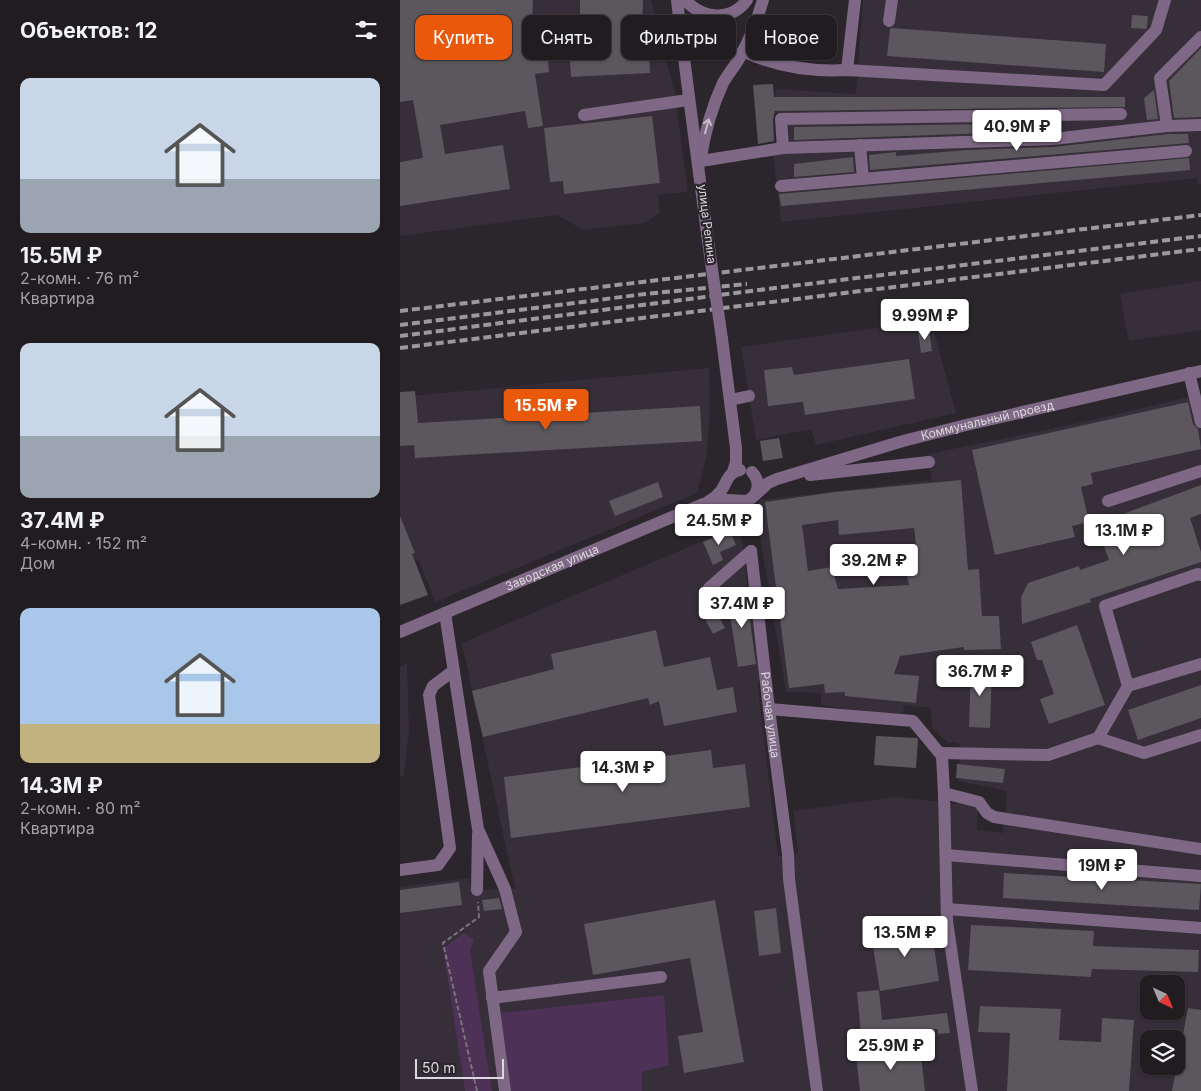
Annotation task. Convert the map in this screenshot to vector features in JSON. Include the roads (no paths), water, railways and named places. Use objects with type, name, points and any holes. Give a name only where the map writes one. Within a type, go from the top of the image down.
[{"type":"street","name":"улица Репина","points":[[677,0],[688,100],[700,174],[736,448],[739,460],[750,471]]},
{"type":"street","points":[[686,0],[691,6],[713,16],[733,12],[742,7],[747,0]]},
{"type":"street","points":[[700,174],[705,131],[710,115],[724,82],[752,34],[763,0]]},
{"type":"street","points":[[847,70],[854,0]]},
{"type":"street","points":[[889,21],[892,0]]},
{"type":"street","points":[[743,51],[772,63],[794,68],[1104,85],[1156,30],[1165,0]]},
{"type":"street","points":[[1167,126],[1160,78],[1201,37]]},
{"type":"street","points":[[584,115],[688,100]]},
{"type":"street","points":[[783,148],[781,119],[1121,114]]},
{"type":"street","points":[[701,160],[783,148],[1053,138],[1167,126],[1201,125]]},
{"type":"street","points":[[860,145],[863,179]]},
{"type":"street","points":[[781,186],[1186,151]]},
{"type":"street","points":[[1195,372],[1201,422]]},
{"type":"street","name":"Коммунальный проезд","points":[[755,495],[768,483],[783,477],[903,441],[1195,372]]},
{"type":"street","points":[[730,400],[749,396]]},
{"type":"street","name":"улица Репина","points":[[729,476],[736,462],[736,448]]},
{"type":"street","points":[[750,471],[758,481],[755,495],[747,501],[737,501],[728,495],[726,485],[729,476],[737,470],[750,471],[767,479],[929,462]]},
{"type":"street","points":[[1108,501],[1201,471]]},
{"type":"street","name":"Заводская улица","points":[[704,504],[719,494],[729,476]]},
{"type":"street","name":"Заводская улица","points":[[400,632],[704,504],[715,501],[737,501]]},
{"type":"street","name":"Рабочая улица","points":[[710,588],[751,552],[788,854],[789,879],[817,1091]]},
{"type":"street","points":[[1128,686],[1105,606],[1198,574],[1201,575]]},
{"type":"street","points":[[445,613],[478,829],[477,890]]},
{"type":"street","points":[[1098,738],[1128,686],[1201,664]]},
{"type":"street","points":[[400,870],[438,865],[450,848],[429,695],[433,686],[453,671]]},
{"type":"street","points":[[769,709],[913,722],[942,756],[947,921],[972,1091]]},
{"type":"street","points":[[940,753],[1048,756],[1098,738],[1144,753],[1201,735]]},
{"type":"street","points":[[944,793],[978,802],[987,813],[994,817],[1201,848]]},
{"type":"street","points":[[478,829],[505,889],[516,932],[489,971],[505,1091]]},
{"type":"street","points":[[946,855],[1201,876]]},
{"type":"street","points":[[947,909],[1201,928]]},
{"type":"street","points":[[492,998],[661,977]]},
{"type":"railway","points":[[400,311],[1201,215]]},
{"type":"railway","points":[[400,336],[1201,236]]},
{"type":"railway","points":[[400,348],[1201,249]]},
{"type":"railway","points":[[400,325],[645,294],[747,284]]}]
